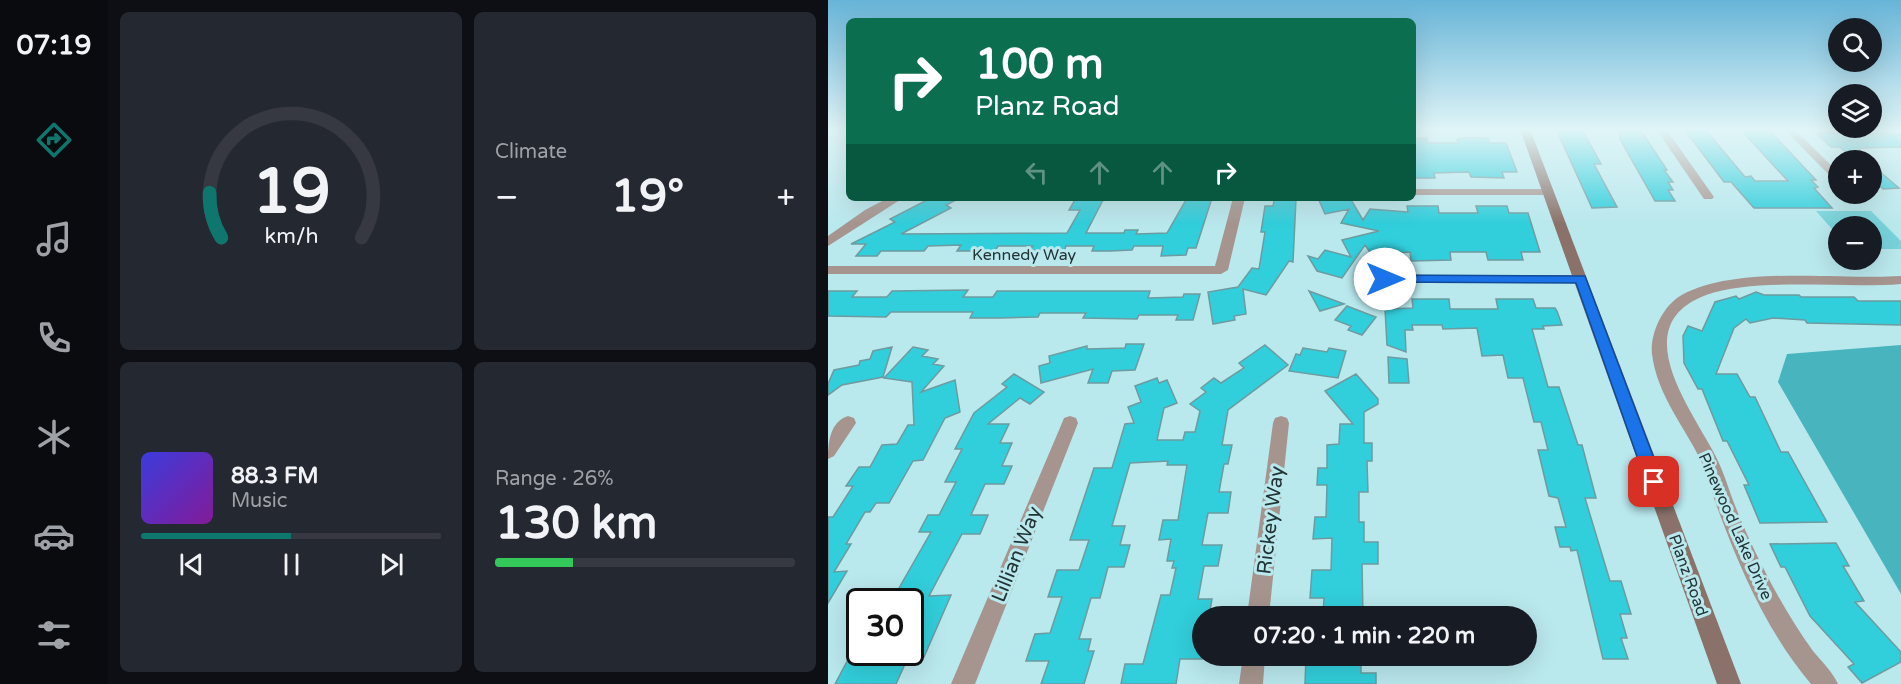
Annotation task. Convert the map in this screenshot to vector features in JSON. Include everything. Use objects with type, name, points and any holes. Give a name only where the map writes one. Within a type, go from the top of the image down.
[{"type":"street","name":"Planz Road","points":[[1537,161],[1729,684]]},
{"type":"street","points":[[1683,161],[1708,197]]},
{"type":"street","points":[[1416,192],[1548,192]]},
{"type":"street","points":[[828,243],[868,213],[891,201]]},
{"type":"street","name":"Kennedy Way","points":[[828,270],[1221,270],[1238,201]]},
{"type":"street","points":[[1385,279],[1580,279]]},
{"type":"street","name":"Pinewood Lake Drive","points":[[1826,684],[1794,644],[1773,609],[1727,509],[1707,456],[1687,424],[1664,372],[1660,338],[1671,314],[1682,303],[1709,289],[1748,284],[1901,280]]},
{"type":"street","points":[[828,451],[848,423]]},
{"type":"street","name":"Lillian Way","points":[[963,684],[1070,423]]},
{"type":"street","name":"Rickey Way","points":[[1259,606],[1281,423]]},
{"type":"street","points":[[1251,684],[1253,666]]},
{"type":"shaded area","points":[[1816,211],[1871,211],[1876,216],[1828,216],[1828,225]]},
{"type":"shaded area","points":[[1882,222],[1901,241],[1901,249],[1882,249]]},
{"type":"shaded area","points":[[1901,345],[1901,594],[1778,382],[1787,354]]},
{"type":"building","points":[[1416,161],[1513,161],[1517,172],[1502,172],[1504,178],[1471,177],[1469,172],[1434,173],[1435,178],[1416,178]]},
{"type":"building","points":[[1571,161],[1599,161],[1601,164],[1594,164],[1617,207],[1592,208]]},
{"type":"building","points":[[1632,161],[1661,161],[1667,170],[1664,170],[1673,182],[1668,182],[1673,190],[1668,190],[1675,201],[1655,201]]},
{"type":"building","points":[[1708,161],[1732,161],[1745,177],[1751,176],[1755,181],[1788,181],[1769,161],[1798,161],[1816,180],[1811,180],[1818,187],[1814,188],[1832,208],[1754,208],[1731,182],[1724,182]]},
{"type":"building","points":[[1882,174],[1899,188],[1883,189]]},
{"type":"building","points":[[925,201],[954,201],[946,205],[951,208],[901,234],[1067,233],[1080,210],[1069,210],[1074,201],[1102,201],[1086,233],[1124,233],[1125,230],[1138,230],[1136,234],[1167,233],[1185,201],[1211,201],[1196,248],[1188,248],[1186,255],[1161,256],[1163,246],[1134,246],[1132,250],[1092,251],[1094,246],[1066,246],[1064,251],[1030,250],[1033,246],[998,246],[995,251],[957,251],[961,245],[928,246],[924,251],[881,251],[877,256],[856,256],[866,244],[851,244],[895,222],[890,219]]},
{"type":"building","points":[[1274,201],[1296,201],[1293,262],[1289,261],[1266,295],[1243,289],[1246,314],[1234,316],[1235,320],[1213,324],[1208,292],[1238,287],[1252,268],[1259,269],[1265,232],[1261,232],[1265,206],[1273,206]]},
{"type":"building","points":[[1319,201],[1352,201],[1363,220],[1370,209],[1408,212],[1407,206],[1438,206],[1439,213],[1478,213],[1476,206],[1507,206],[1509,213],[1528,213],[1540,252],[1521,252],[1523,260],[1488,260],[1486,252],[1450,252],[1451,260],[1411,261],[1410,252],[1372,255],[1365,245],[1342,278],[1317,271],[1308,256],[1318,259],[1325,250],[1351,257],[1342,240],[1379,231],[1341,223],[1349,209],[1325,214]]},
{"type":"building","points":[[968,290],[963,297],[993,297],[997,291],[1150,291],[1148,298],[1200,294],[1193,320],[1176,320],[1178,315],[1139,315],[1137,319],[1083,318],[1086,313],[1040,313],[1038,317],[1001,318],[970,318],[973,312],[891,312],[886,317],[828,316],[828,291],[857,291],[852,297],[887,297],[892,291]]},
{"type":"building","points":[[1309,291],[1344,304],[1320,311]]},
{"type":"building","points":[[1756,292],[1764,295],[1799,295],[1801,297],[1854,297],[1858,301],[1901,301],[1901,325],[1807,323],[1805,320],[1773,318],[1750,323],[1746,319],[1734,328],[1716,374],[1737,374],[1750,397],[1755,397],[1781,452],[1788,452],[1827,522],[1760,523],[1744,485],[1749,485],[1727,441],[1723,441],[1702,389],[1698,389],[1684,363],[1683,336],[1688,326],[1702,331],[1715,302],[1736,296],[1739,299]]},
{"type":"building","points":[[1412,299],[1449,299],[1450,309],[1498,309],[1496,299],[1533,299],[1536,308],[1555,308],[1557,311],[1562,325],[1532,329],[1548,387],[1559,387],[1578,445],[1582,445],[1596,498],[1585,498],[1610,581],[1621,581],[1631,614],[1620,614],[1627,638],[1621,638],[1628,659],[1603,659],[1577,550],[1571,551],[1570,547],[1560,547],[1555,527],[1566,527],[1558,498],[1549,496],[1538,450],[1548,450],[1541,422],[1534,422],[1523,378],[1508,378],[1503,355],[1482,356],[1477,328],[1443,329],[1442,325],[1412,325],[1413,330],[1405,330],[1406,352],[1387,345],[1385,309],[1413,308]]},
{"type":"building","points":[[1347,306],[1376,317],[1362,335],[1348,330],[1351,326],[1335,320]]},
{"type":"building","points":[[1126,344],[1144,344],[1135,370],[1112,371],[1108,383],[1088,383],[1093,369],[1041,383],[1039,366],[1050,363],[1049,356],[1087,346],[1087,349],[1125,348]]},
{"type":"building","points":[[1265,345],[1288,365],[1228,410],[1222,445],[1232,445],[1228,464],[1224,464],[1219,492],[1231,492],[1228,513],[1208,513],[1202,545],[1222,545],[1218,566],[1204,566],[1198,599],[1212,599],[1211,606],[1192,606],[1192,659],[1180,659],[1176,684],[1121,684],[1125,664],[1143,664],[1161,595],[1170,595],[1176,568],[1172,568],[1174,561],[1167,561],[1171,539],[1159,540],[1163,520],[1178,520],[1187,465],[1167,465],[1168,461],[1130,463],[1112,526],[1125,526],[1120,545],[1130,545],[1124,567],[1108,567],[1100,598],[1091,598],[1079,639],[1091,639],[1088,651],[1094,651],[1084,684],[1041,684],[1049,661],[1026,661],[1035,634],[1050,633],[1062,597],[1048,597],[1057,570],[1079,570],[1089,540],[1070,540],[1094,468],[1112,468],[1125,424],[1134,423],[1128,407],[1141,402],[1135,386],[1157,378],[1159,383],[1167,380],[1177,403],[1164,408],[1157,440],[1183,440],[1185,432],[1195,432],[1200,411],[1190,404],[1206,392],[1201,388],[1214,378],[1221,383],[1244,368],[1239,363]]},
{"type":"building","points":[[892,347],[883,377],[842,385],[828,395],[828,384],[834,370],[859,365],[860,361],[870,359],[873,351]]},
{"type":"building","points":[[913,347],[928,350],[922,356],[938,359],[933,364],[944,366],[921,392],[955,380],[960,412],[945,418],[923,460],[913,461],[889,503],[876,503],[870,512],[865,512],[846,544],[851,544],[834,572],[847,571],[828,603],[828,517],[833,517],[853,486],[846,486],[859,467],[870,467],[882,445],[897,444],[908,425],[914,425],[912,382],[884,378]]},
{"type":"building","points":[[1303,348],[1327,352],[1329,348],[1346,351],[1338,378],[1289,371],[1296,354],[1300,355]]},
{"type":"building","points":[[1388,357],[1407,359],[1409,383],[1389,383]]},
{"type":"building","points":[[1014,374],[1044,392],[1030,404],[1020,398],[988,424],[1009,424],[1000,443],[1012,443],[1002,466],[1012,466],[1004,484],[985,484],[971,515],[988,515],[980,534],[962,534],[929,596],[951,595],[924,657],[924,588],[899,588],[931,532],[919,532],[928,515],[939,515],[956,482],[945,482],[962,449],[955,449],[974,413],[1007,387],[1002,384]]},
{"type":"building","points":[[1356,374],[1378,399],[1378,404],[1364,412],[1364,443],[1372,443],[1372,461],[1367,461],[1368,492],[1359,492],[1359,522],[1364,522],[1364,542],[1378,542],[1378,564],[1362,564],[1363,606],[1324,606],[1324,598],[1310,598],[1312,570],[1331,570],[1332,538],[1313,539],[1315,517],[1326,517],[1327,485],[1317,485],[1318,468],[1327,468],[1327,445],[1339,444],[1340,424],[1353,424],[1325,391]]},
{"type":"building","points":[[1836,543],[1849,566],[1843,566],[1864,601],[1855,602],[1901,652],[1901,662],[1862,683],[1848,667],[1854,664],[1810,616],[1785,567],[1781,567],[1770,544]]},
{"type":"building","points":[[846,663],[846,666],[904,666],[896,684],[835,684]]},
{"type":"building","points":[[1306,666],[1361,666],[1361,673],[1376,673],[1376,684],[1305,684]]},
{"type":"route","points":[[1385,279],[1580,279],[1654,482]]}]
